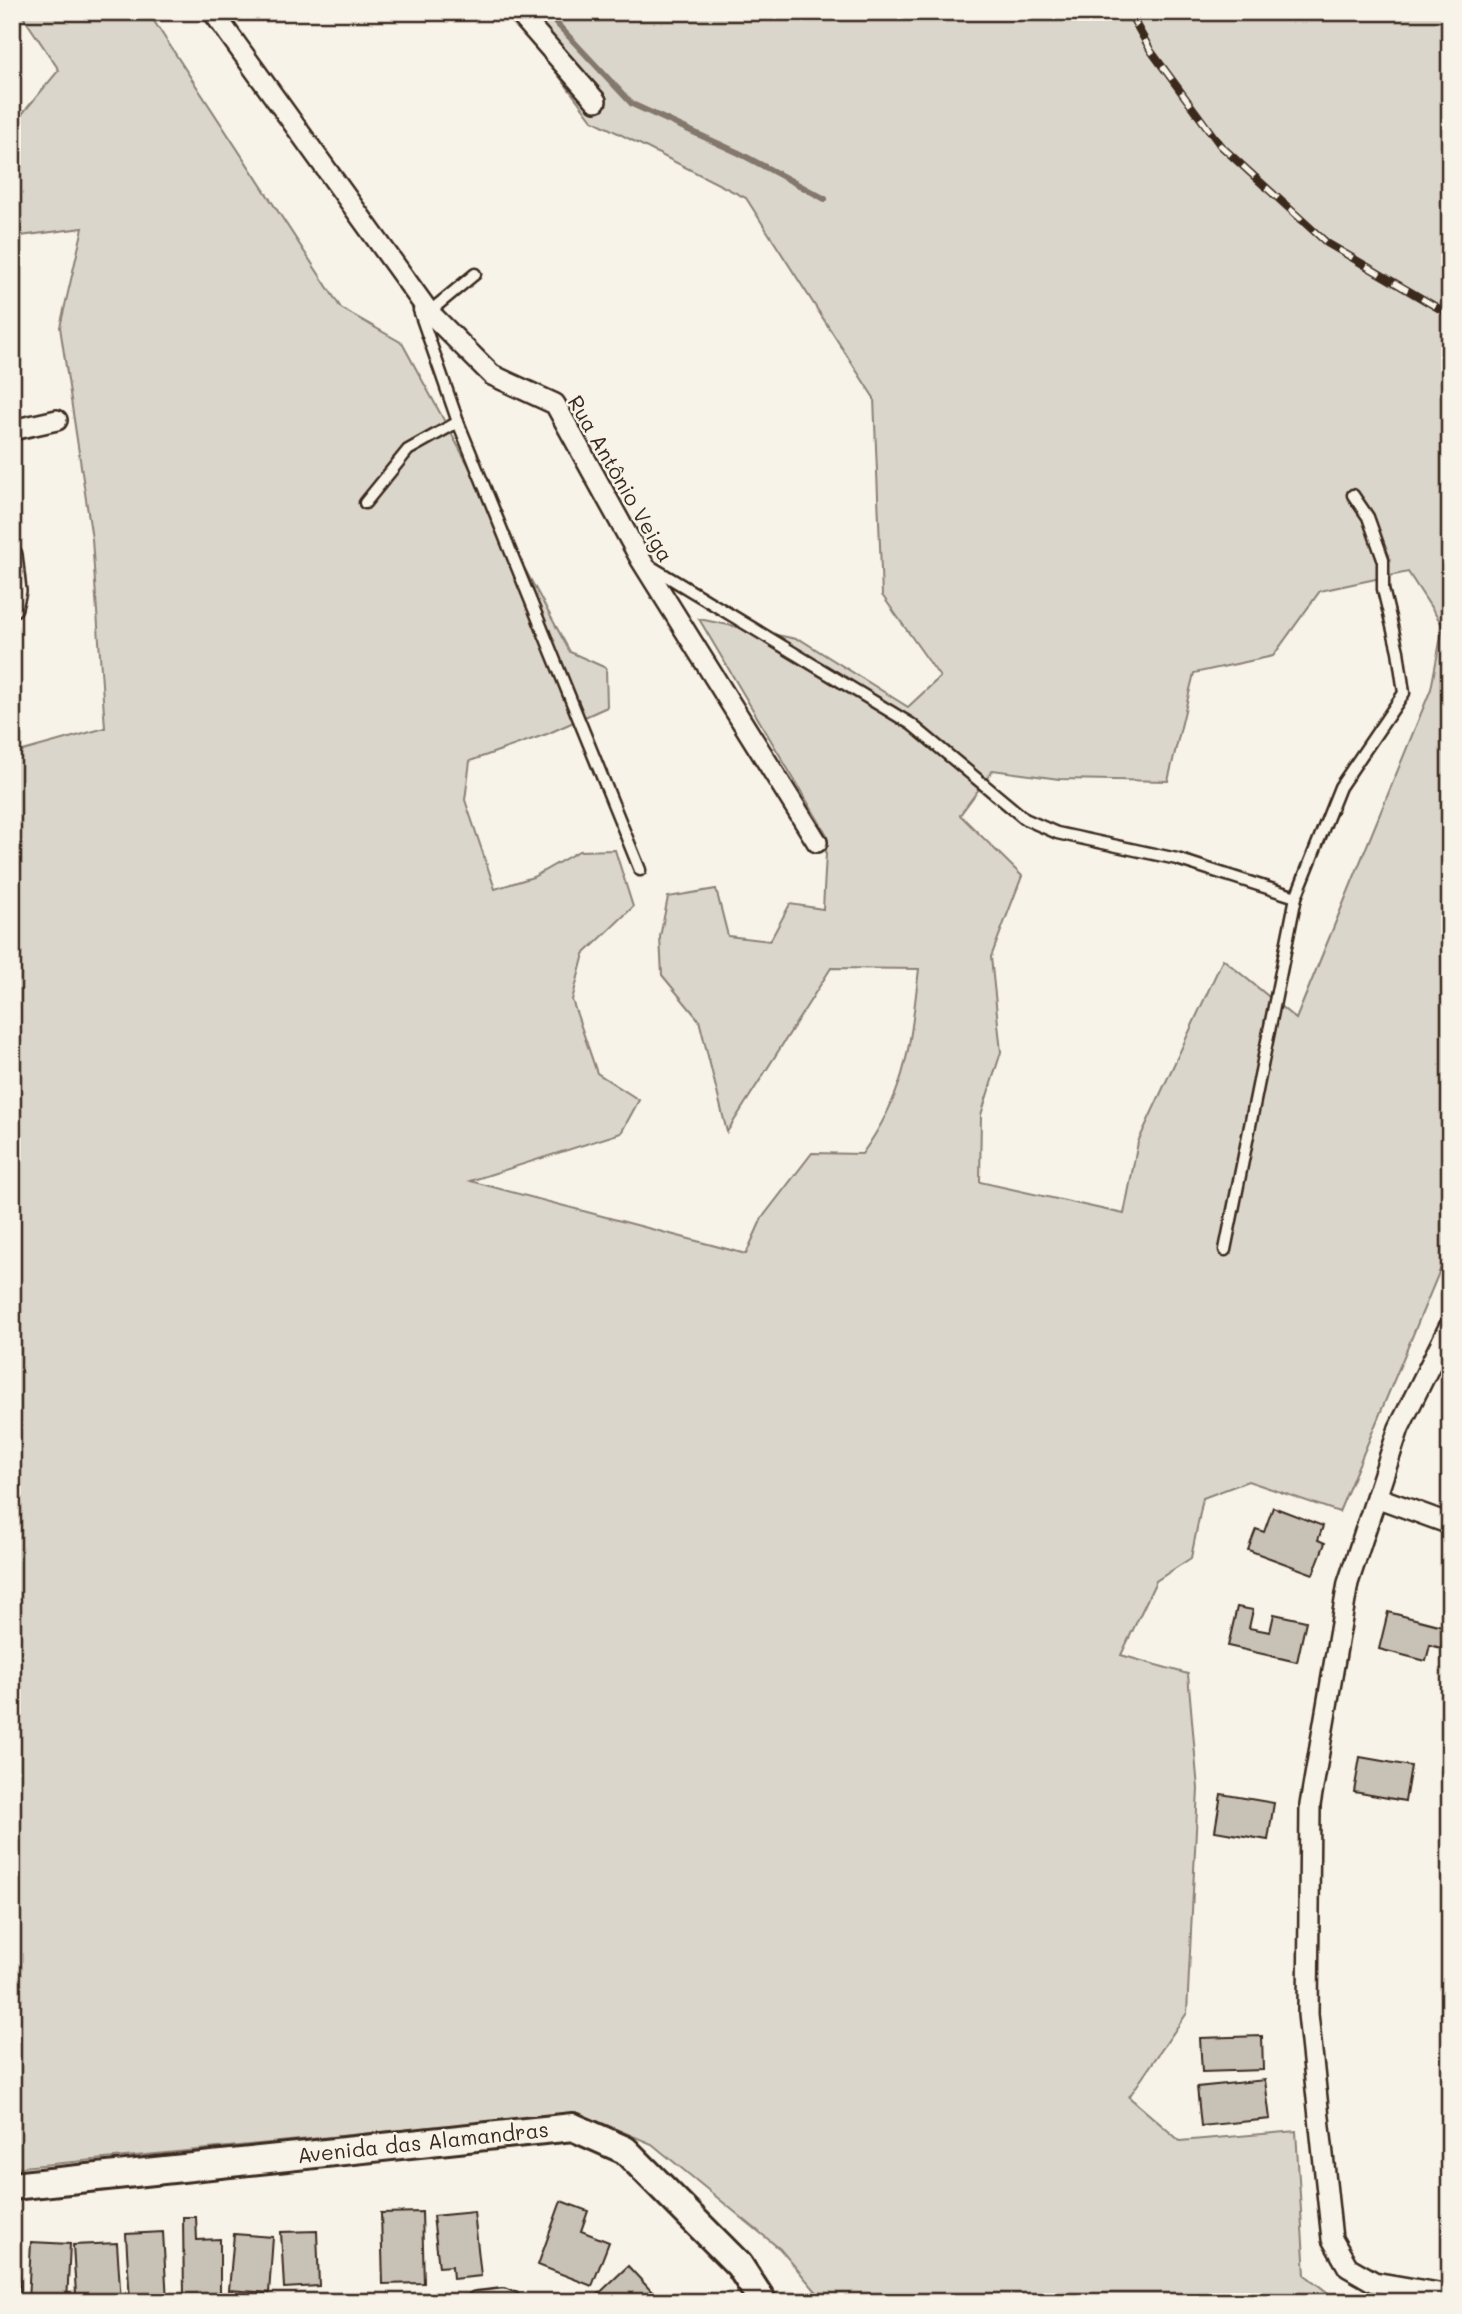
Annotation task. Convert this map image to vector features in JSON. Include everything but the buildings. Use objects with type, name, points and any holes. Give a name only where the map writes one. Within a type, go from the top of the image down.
[{"type":"street","name":"Rua Antônio Veiga","points":[[213,12],[429,312],[492,375],[555,404],[640,560],[817,842]]},
{"type":"street","points":[[518,12],[596,101]]},
{"type":"street","points":[[12,430],[57,420]]},
{"type":"street","points":[[12,555],[16,591],[12,607]]},
{"type":"street","points":[[1450,1325],[1399,1427],[1348,1583],[1310,1805],[1308,2014],[1332,2239],[1348,2267],[1374,2282],[1450,2295]]},
{"type":"street","points":[[1376,1497],[1450,1524]]},
{"type":"street","name":"Avenida das Alamandras","points":[[12,2186],[573,2127],[625,2150],[739,2265],[763,2302]]},
{"type":"street","points":[[476,2302],[503,2299],[511,2302]]},
{"type":"lane","points":[[429,312],[475,274]]},
{"type":"lane","points":[[412,289],[458,422],[640,870]]},
{"type":"lane","points":[[365,503],[408,450],[458,422]]},
{"type":"lane","points":[[1225,1251],[1296,897],[1340,788],[1404,693],[1398,651],[1383,589],[1383,559],[1367,517],[1353,495]]},
{"type":"lane","points":[[640,560],[911,724],[1025,819],[1057,834],[1177,859],[1296,897]]},
{"type":"shaded area","points":[[20,12],[148,12],[341,308],[402,343],[570,652],[606,668],[607,707],[547,734],[470,761],[465,800],[495,889],[533,877],[579,851],[615,850],[633,907],[584,954],[572,1000],[597,1073],[639,1100],[621,1133],[470,1181],[746,1254],[762,1218],[812,1153],[862,1154],[877,1131],[889,1109],[904,1066],[919,969],[831,968],[727,1132],[699,1020],[662,975],[660,937],[668,897],[716,889],[728,936],[770,941],[790,904],[823,909],[827,835],[699,619],[801,640],[908,707],[940,677],[882,595],[874,398],[746,198],[592,120],[511,12],[1450,12],[1450,1246],[1339,1512],[1248,1481],[1203,1498],[1191,1558],[1156,1581],[1121,1655],[1188,1674],[1198,1789],[1187,2013],[1129,2097],[1180,2141],[1296,2131],[1305,2275],[1340,2302],[911,2302],[897,2296],[877,2302],[825,2302],[780,2249],[652,2144],[578,2113],[12,2168],[12,754],[105,728],[92,539],[60,327],[83,228],[12,237],[12,126],[59,70]],"holes":[[[1408,572],[1443,626],[1431,689],[1296,1019],[1223,959],[1138,1142],[1124,1214],[980,1182],[981,1115],[1001,1052],[991,957],[1022,876],[960,815],[993,770],[1059,779],[1168,781],[1194,673],[1273,656],[1320,591]]]},
{"type":"waterway","points":[[546,12],[632,104],[739,153],[825,199]]},
{"type":"railway","points":[[1129,12],[1151,51],[1220,145],[1327,243],[1450,315]]}]
